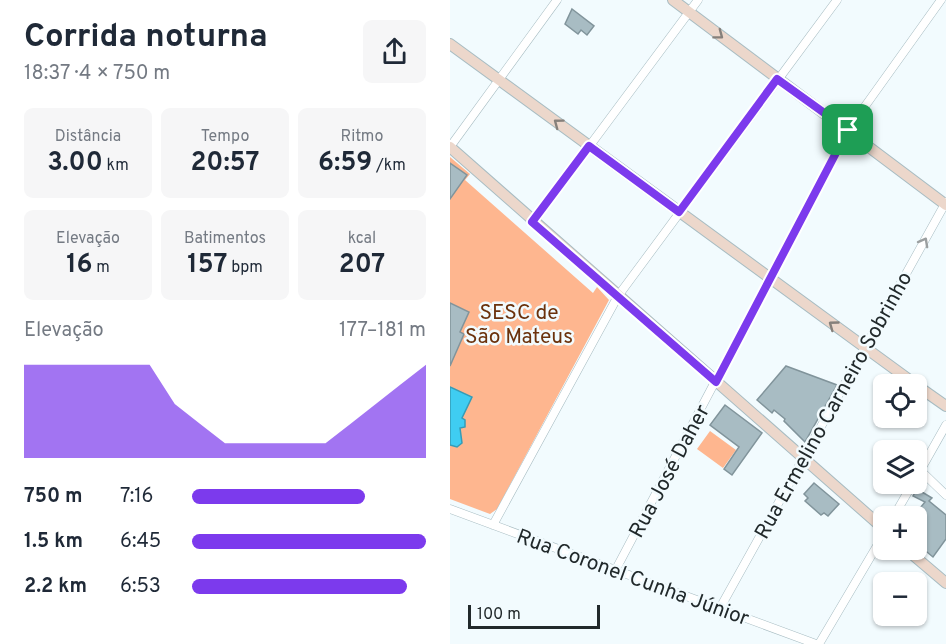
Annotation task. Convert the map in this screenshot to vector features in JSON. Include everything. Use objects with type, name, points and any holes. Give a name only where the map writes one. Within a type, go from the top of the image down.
[{"type":"street","points":[[557,0],[450,147],[532,222],[803,457],[873,522]]},
{"type":"street","points":[[673,0],[946,204]]},
{"type":"street","points":[[532,222],[698,0]]},
{"type":"street","points":[[493,525],[618,296],[837,0]]},
{"type":"street","name":"Rua José Daher","points":[[615,571],[848,130],[941,0]]},
{"type":"street","points":[[450,44],[901,374]]},
{"type":"street","name":"Rua Ermelino Carneiro Sobrinho","points":[[720,608],[946,204]]},
{"type":"street","points":[[927,393],[946,406]]},
{"type":"street","points":[[927,459],[946,425]]},
{"type":"street","points":[[927,480],[946,495]]},
{"type":"street","name":"Rua Coronel Cunha Júnior","points":[[450,509],[818,644]]},
{"type":"street","points":[[818,644],[873,551]]},
{"type":"street","points":[[919,560],[946,583]]},
{"type":"green space","name":"SESC de São Mateus","points":[[450,157],[470,174],[465,180],[593,293],[597,287],[609,300],[497,509],[490,514],[450,499]]},
{"type":"green space","points":[[710,431],[736,450],[723,468],[697,449]]},
{"type":"water","points":[[450,387],[472,397],[462,418],[465,420],[465,427],[460,428],[462,443],[457,447],[450,445]]},
{"type":"building","points":[[572,9],[594,26],[587,35],[581,30],[578,34],[565,24]]},
{"type":"building","points":[[450,163],[467,175],[450,199]]},
{"type":"building","points":[[450,303],[469,312],[460,332],[464,334],[450,366]]},
{"type":"building","points":[[786,366],[837,385],[805,442],[784,421],[785,419],[774,410],[772,413],[757,400]]},
{"type":"building","points":[[725,405],[762,433],[732,475],[724,469],[739,447],[710,425]]},
{"type":"building","points":[[814,483],[839,504],[828,516],[824,513],[821,515],[805,501],[808,498],[804,494]]},
{"type":"building","points":[[925,494],[932,498],[929,501],[946,515],[946,539],[933,557],[927,552],[927,506],[922,506],[925,502],[913,496]]},
{"type":"route","points":[[777,79],[848,130],[716,382],[532,222],[589,146],[679,212],[777,79]]}]
